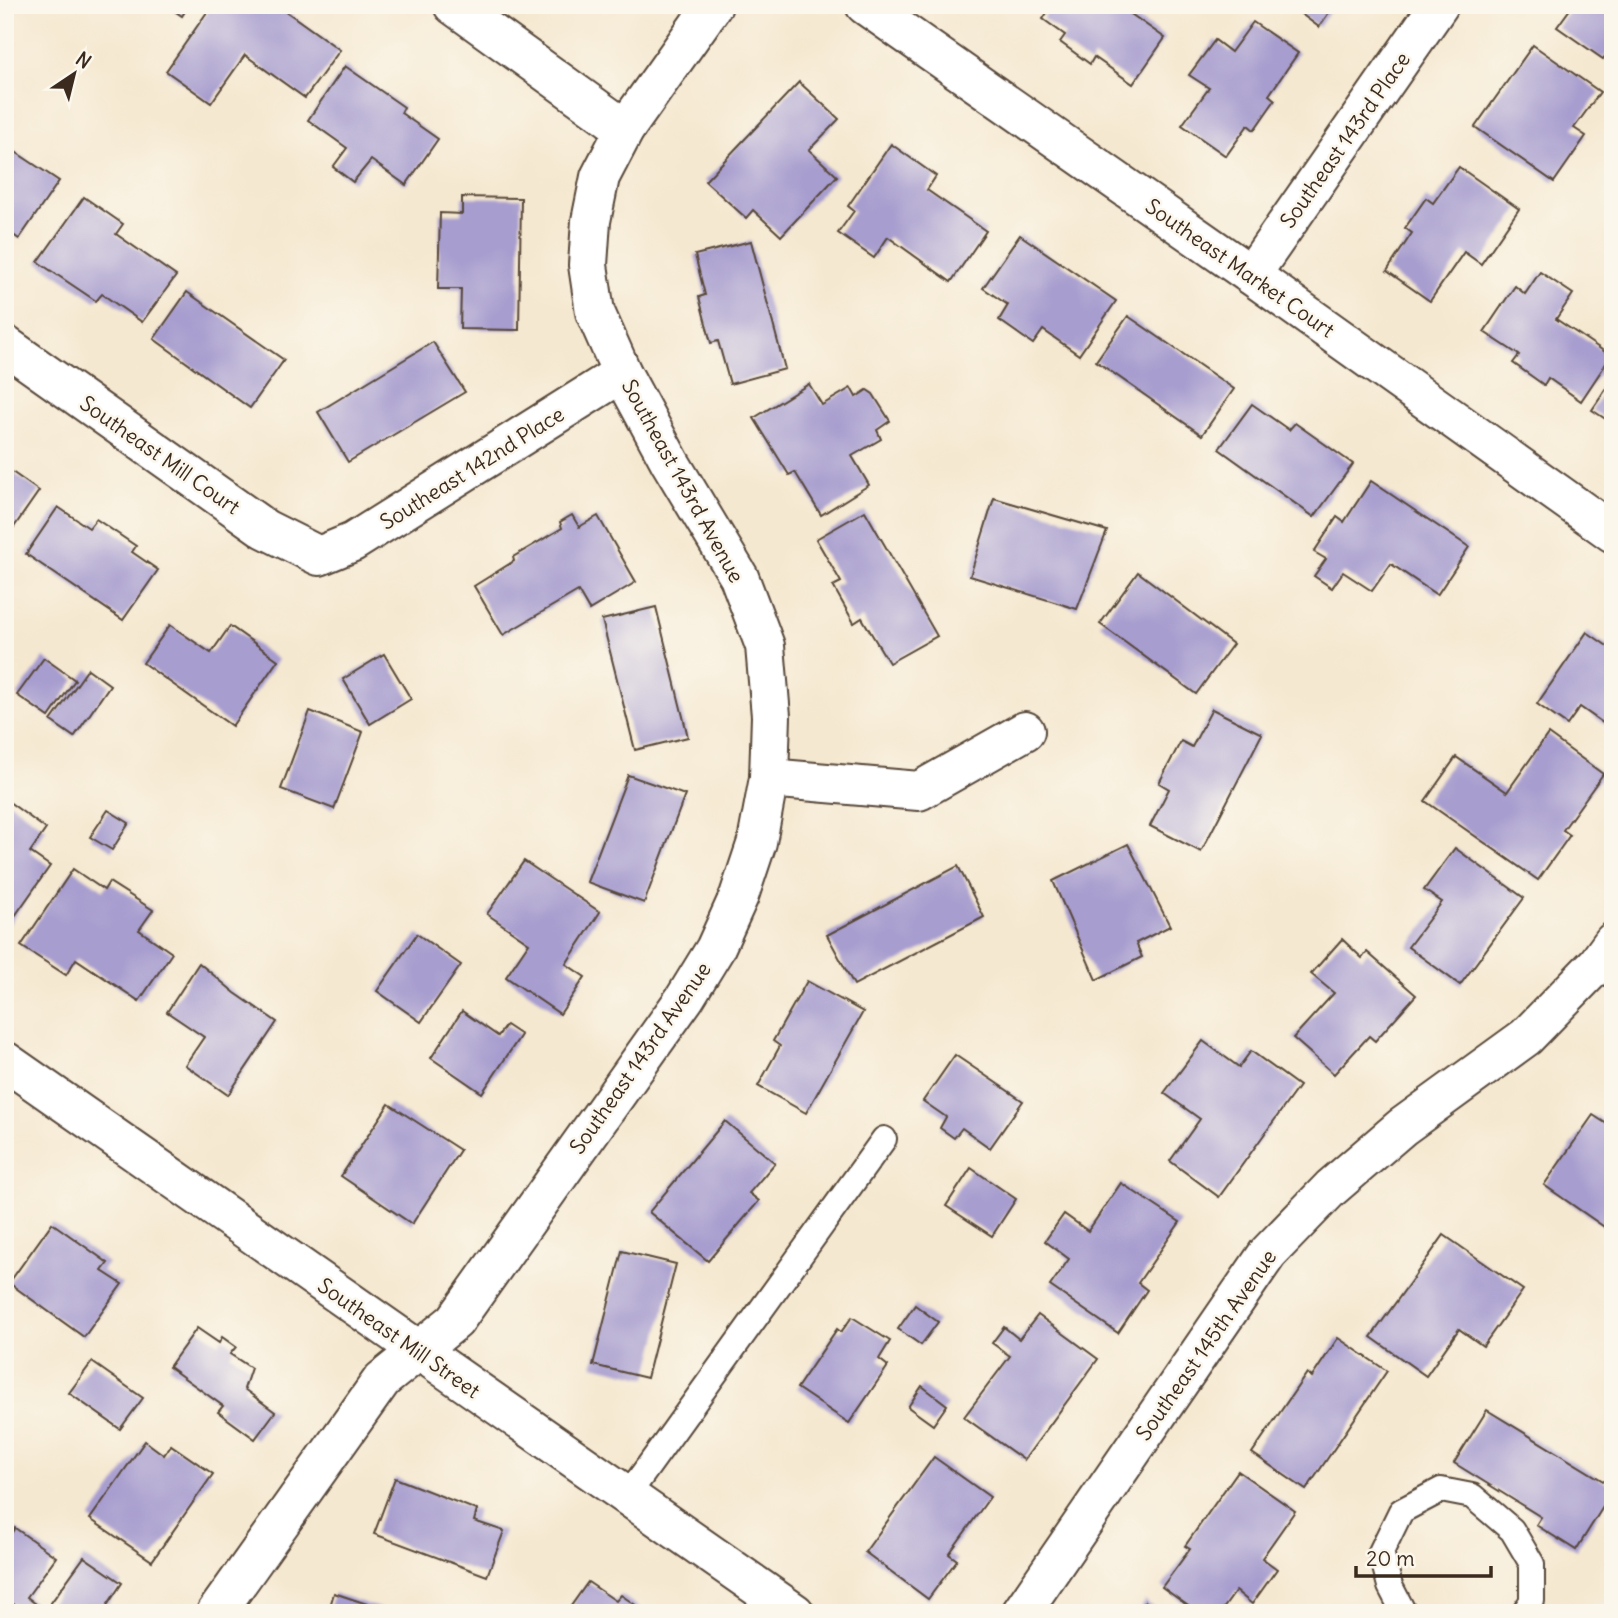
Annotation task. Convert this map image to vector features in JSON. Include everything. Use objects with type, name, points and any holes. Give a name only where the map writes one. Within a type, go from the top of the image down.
[{"type":"street","points":[[453,5],[625,129]]},
{"type":"street","name":"Southeast 143rd Avenue","points":[[216,1613],[382,1380],[455,1321],[691,988],[715,948],[739,896],[757,842],[769,778],[771,716],[765,646],[739,577],[670,463],[622,373],[595,313],[587,265],[591,221],[600,177],[625,129],[713,5]]},
{"type":"street","name":"Southeast Market Court","points":[[865,5],[1613,533]]},
{"type":"street","name":"Southeast 143rd Place","points":[[1251,275],[1438,5]]},
{"type":"street","name":"Southeast Mill Court","points":[[5,345],[265,529],[319,556]]},
{"type":"street","name":"Southeast 142nd Place","points":[[319,556],[353,542],[622,373]]},
{"type":"street","points":[[769,778],[919,791],[1025,731]]},
{"type":"street","name":"Southeast 145th Avenue","points":[[1021,1613],[1268,1254],[1331,1188],[1392,1136],[1526,1037],[1597,964],[1613,942]]},
{"type":"street","name":"Southeast Mill Street","points":[[5,1062],[795,1613]]},
{"type":"lane","points":[[626,1496],[884,1139]]},
{"type":"lane","points":[[1404,1613],[1390,1586],[1381,1552],[1401,1511],[1441,1490],[1472,1496],[1512,1531],[1532,1564],[1532,1601],[1524,1613]]},
{"type":"building","points":[[166,5],[189,5],[182,16]]},
{"type":"building","points":[[212,5],[277,5],[340,50],[305,98],[245,55],[211,103],[166,71]]},
{"type":"building","points":[[1052,5],[1118,5],[1165,38],[1133,84],[1094,57],[1090,64],[1060,42],[1065,35],[1043,19]]},
{"type":"building","points":[[1289,5],[1334,5],[1319,27]]},
{"type":"building","points":[[1573,5],[1613,5],[1613,45],[1603,59],[1557,27]]},
{"type":"building","points":[[1253,22],[1298,53],[1269,95],[1275,100],[1254,130],[1248,125],[1226,156],[1182,125],[1209,88],[1189,75],[1215,40],[1231,52]]},
{"type":"building","points":[[1533,45],[1600,92],[1574,128],[1586,136],[1554,182],[1475,127]]},
{"type":"building","points":[[345,66],[404,107],[401,113],[438,139],[406,185],[371,160],[353,182],[333,167],[347,148],[308,120]]},
{"type":"building","points":[[799,82],[839,119],[809,150],[837,176],[781,236],[753,210],[746,218],[705,181]]},
{"type":"building","points":[[891,144],[936,176],[927,190],[986,231],[951,282],[888,237],[874,258],[838,233],[854,211],[848,206]]},
{"type":"building","points":[[5,145],[59,181],[19,239],[5,229]]},
{"type":"building","points":[[1459,167],[1519,209],[1481,264],[1464,252],[1430,301],[1387,271],[1412,233],[1405,228],[1426,198],[1433,203]]},
{"type":"building","points":[[84,197],[123,224],[116,234],[176,276],[142,322],[102,294],[96,301],[38,262]]},
{"type":"building","points":[[462,197],[521,198],[519,330],[460,329],[461,289],[438,289],[440,213],[462,214]]},
{"type":"building","points":[[1020,235],[1116,301],[1079,355],[1043,330],[1033,344],[999,320],[1008,305],[983,288]]},
{"type":"building","points":[[751,241],[785,369],[730,384],[718,341],[711,343],[699,297],[705,295],[695,255]]},
{"type":"building","points":[[1540,272],[1573,294],[1556,319],[1611,356],[1581,401],[1548,378],[1544,385],[1513,363],[1519,355],[1484,332],[1515,286],[1525,294]]},
{"type":"building","points":[[187,292],[284,360],[250,408],[154,339]]},
{"type":"building","points":[[1128,316],[1234,389],[1202,435],[1096,361]]},
{"type":"building","points":[[433,342],[465,392],[348,462],[318,412]]},
{"type":"building","points":[[1613,379],[1613,424],[1592,410]]},
{"type":"building","points":[[809,384],[822,405],[851,388],[856,397],[867,390],[873,394],[890,421],[877,430],[881,439],[852,456],[869,485],[821,515],[795,472],[789,475],[754,418]]},
{"type":"building","points":[[1252,404],[1289,430],[1295,423],[1353,464],[1314,517],[1219,449]]},
{"type":"building","points":[[5,467],[39,491],[5,540]]},
{"type":"building","points":[[1371,481],[1469,547],[1437,595],[1391,564],[1372,591],[1343,572],[1332,588],[1314,576],[1326,559],[1314,552],[1337,517],[1344,522]]},
{"type":"building","points":[[994,498],[1107,531],[1077,609],[970,576]]},
{"type":"building","points":[[58,507],[89,528],[96,519],[136,546],[132,552],[158,570],[123,620],[26,554]]},
{"type":"building","points":[[865,511],[937,636],[889,663],[862,618],[854,623],[833,586],[841,582],[816,539]]},
{"type":"building","points":[[572,515],[579,527],[598,516],[636,582],[589,610],[578,591],[503,635],[474,586],[514,561],[513,557],[562,528],[560,522]]},
{"type":"building","points":[[1138,572],[1233,644],[1196,694],[1100,624]]},
{"type":"building","points":[[656,607],[688,737],[635,750],[602,620]]},
{"type":"building","points":[[170,625],[211,653],[230,626],[278,660],[232,726],[143,663]]},
{"type":"building","points":[[1587,632],[1613,650],[1613,730],[1580,707],[1567,725],[1537,704]]},
{"type":"building","points":[[384,654],[411,699],[370,724],[343,679]]},
{"type":"building","points":[[44,658],[75,680],[49,717],[17,695]]},
{"type":"building","points":[[88,669],[110,685],[74,737],[51,721]]},
{"type":"building","points":[[1212,709],[1262,734],[1201,852],[1150,826],[1169,789],[1159,783],[1181,741],[1192,747]]},
{"type":"building","points":[[310,711],[363,732],[334,809],[281,789]]},
{"type":"building","points":[[1548,734],[1603,774],[1563,830],[1570,835],[1538,880],[1425,801],[1456,757],[1507,792]]},
{"type":"building","points":[[628,775],[685,795],[644,903],[587,882]]},
{"type":"building","points":[[5,799],[46,829],[30,852],[50,866],[5,930]]},
{"type":"building","points":[[108,810],[129,823],[112,850],[90,837]]},
{"type":"building","points":[[1128,844],[1170,926],[1136,943],[1142,957],[1096,980],[1053,881]]},
{"type":"building","points":[[1455,848],[1524,898],[1460,985],[1408,947],[1442,902],[1424,890]]},
{"type":"building","points":[[524,861],[600,912],[566,964],[585,977],[560,1014],[506,977],[529,943],[487,914]]},
{"type":"building","points":[[958,866],[984,917],[854,985],[827,935]]},
{"type":"building","points":[[73,869],[104,890],[109,882],[153,910],[139,930],[172,953],[139,1001],[76,959],[66,975],[21,946]]},
{"type":"building","points":[[417,934],[461,965],[421,1022],[377,991]]},
{"type":"building","points":[[1342,939],[1362,958],[1367,952],[1416,995],[1375,1041],[1369,1036],[1334,1074],[1293,1038],[1334,993],[1311,974]]},
{"type":"building","points":[[199,963],[235,993],[277,1022],[228,1095],[185,1065],[204,1037],[167,1012]]},
{"type":"building","points":[[807,981],[863,1012],[806,1113],[758,1086],[780,1046],[773,1041]]},
{"type":"building","points":[[462,1011],[498,1036],[506,1025],[521,1035],[482,1093],[431,1058]]},
{"type":"building","points":[[1203,1041],[1239,1067],[1251,1051],[1299,1086],[1219,1197],[1170,1161],[1200,1119],[1164,1093]]},
{"type":"building","points":[[955,1055],[1023,1101],[990,1148],[962,1128],[954,1138],[940,1128],[946,1117],[923,1101]]},
{"type":"building","points":[[389,1104],[460,1150],[412,1224],[341,1176]]},
{"type":"building","points":[[1593,1115],[1613,1128],[1613,1233],[1544,1185]]},
{"type":"building","points":[[725,1121],[775,1163],[749,1193],[759,1201],[708,1261],[649,1212]]},
{"type":"building","points":[[971,1168],[1016,1199],[992,1236],[946,1206]]},
{"type":"building","points":[[1121,1183],[1180,1222],[1138,1283],[1147,1290],[1118,1333],[1050,1286],[1069,1259],[1045,1241],[1064,1214],[1088,1231]]},
{"type":"building","points":[[52,1223],[108,1263],[102,1271],[122,1284],[84,1337],[9,1283]]},
{"type":"building","points":[[1444,1235],[1523,1290],[1483,1346],[1459,1329],[1426,1376],[1371,1337]]},
{"type":"building","points":[[622,1251],[676,1264],[647,1378],[593,1365]]},
{"type":"building","points":[[915,1305],[938,1322],[921,1345],[898,1329]]},
{"type":"building","points":[[1038,1315],[1098,1359],[1024,1460],[964,1417],[1010,1356],[992,1343],[1004,1327],[1019,1339]]},
{"type":"building","points":[[852,1317],[890,1341],[879,1359],[888,1366],[849,1423],[797,1388],[837,1329],[841,1332]]},
{"type":"building","points":[[197,1328],[219,1343],[222,1337],[236,1347],[230,1354],[251,1368],[244,1389],[275,1412],[255,1439],[218,1412],[223,1406],[169,1367]]},
{"type":"building","points":[[1338,1338],[1387,1371],[1306,1490],[1252,1453],[1307,1373],[1312,1377]]},
{"type":"building","points":[[92,1362],[143,1398],[120,1429],[69,1393]]},
{"type":"building","points":[[922,1386],[947,1405],[933,1425],[908,1407]]},
{"type":"building","points":[[1487,1410],[1613,1487],[1576,1550],[1536,1525],[1541,1517],[1454,1463]]},
{"type":"building","points":[[145,1441],[164,1455],[171,1445],[213,1474],[152,1561],[90,1519]]},
{"type":"building","points":[[934,1457],[990,1497],[949,1554],[957,1560],[928,1599],[865,1552]]},
{"type":"building","points":[[1238,1471],[1295,1511],[1262,1558],[1277,1569],[1252,1604],[1236,1591],[1220,1613],[1198,1613],[1162,1587],[1190,1549],[1185,1546]]},
{"type":"building","points":[[395,1478],[477,1510],[474,1521],[504,1531],[487,1576],[374,1534]]},
{"type":"building","points":[[15,1528],[56,1557],[27,1597],[45,1611],[84,1557],[122,1583],[102,1613],[26,1613],[5,1598],[5,1542]]},
{"type":"building","points":[[588,1582],[616,1601],[621,1595],[647,1613],[566,1613]]},
{"type":"building","points":[[334,1593],[391,1612],[391,1613],[328,1613]]},
{"type":"building","points":[[1145,1601],[1162,1613],[1137,1613]]}]
